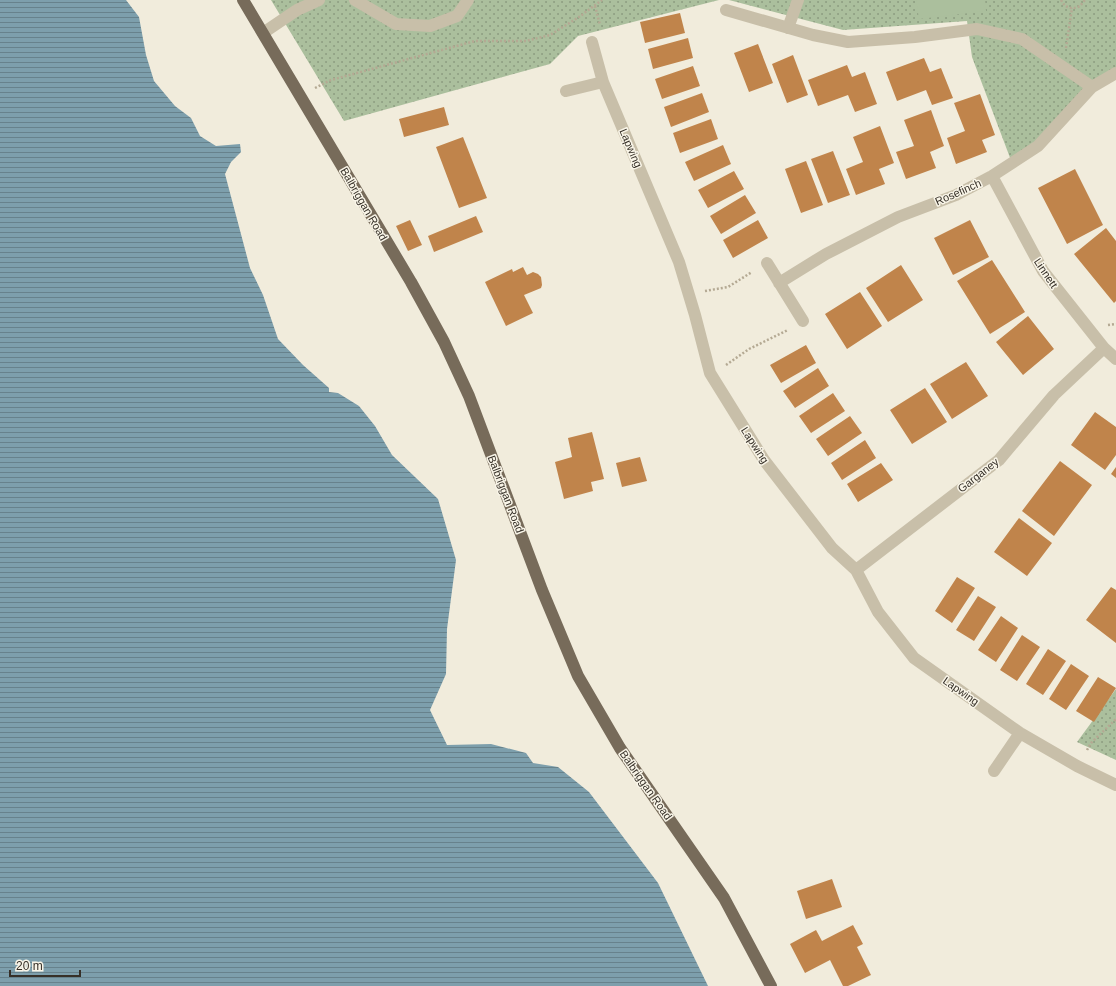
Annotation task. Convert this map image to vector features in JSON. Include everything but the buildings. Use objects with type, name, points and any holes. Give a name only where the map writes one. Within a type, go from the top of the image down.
[{"type":"main road","name":"Balbriggan Road","points":[[243,0],[301,96],[444,342],[469,396],[542,590],[578,676],[620,748],[724,898],[771,986]]},
{"type":"street","points":[[262,33],[297,10],[320,0]]},
{"type":"street","points":[[355,0],[396,24],[430,26],[457,16],[468,0]]},
{"type":"street","points":[[788,28],[798,0]]},
{"type":"street","points":[[726,10],[813,35],[848,42],[915,37],[977,29],[1022,39],[1092,87]]},
{"type":"street","name":"Lapwing","points":[[592,42],[603,82],[679,262],[710,373],[764,460],[832,548],[856,570],[878,612],[914,658],[1020,733],[1077,766],[1116,786]]},
{"type":"street","name":"Rosefinch","points":[[779,283],[826,254],[898,217],[956,195],[992,176],[1038,146],[1092,87],[1116,73]]},
{"type":"street","points":[[566,91],[603,82]]},
{"type":"street","name":"Linnett","points":[[992,176],[1043,271],[1104,348],[1116,359]]},
{"type":"street","points":[[767,263],[803,321]]},
{"type":"street","name":"Garganey","points":[[856,570],[999,460],[1054,395],[1104,348]]},
{"type":"street","points":[[994,772],[1020,733]]},
{"type":"path","points":[[301,96],[331,80],[475,41],[526,41],[550,35],[579,17],[602,0]]},
{"type":"path","points":[[1061,0],[1064,5],[1072,8],[1080,6],[1085,0]]},
{"type":"path","points":[[1067,70],[1066,42],[1072,8]]},
{"type":"path","points":[[689,294],[728,287],[767,263]]},
{"type":"path","points":[[710,373],[732,363],[749,349],[803,321]]},
{"type":"path","points":[[1077,766],[1091,743],[1116,719]]},
{"type":"green space","points":[[271,0],[719,0],[578,36],[550,64],[344,121]]},
{"type":"green space","points":[[729,0],[1116,0],[1116,73],[1012,163],[972,57],[967,21],[843,30]]},
{"type":"green space","points":[[916,0],[985,0],[986,11],[919,19]]},
{"type":"green space","points":[[1116,689],[1116,760],[1077,742]]},
{"type":"water","points":[[0,0],[126,0],[139,17],[146,55],[154,81],[175,106],[191,118],[200,136],[216,146],[240,144],[241,152],[231,162],[225,174],[250,268],[263,295],[278,339],[303,365],[329,388],[329,392],[338,393],[359,406],[375,426],[392,455],[438,499],[456,560],[447,629],[446,674],[430,710],[447,745],[491,744],[526,753],[533,763],[558,767],[589,792],[658,883],[708,986],[0,986]]}]
